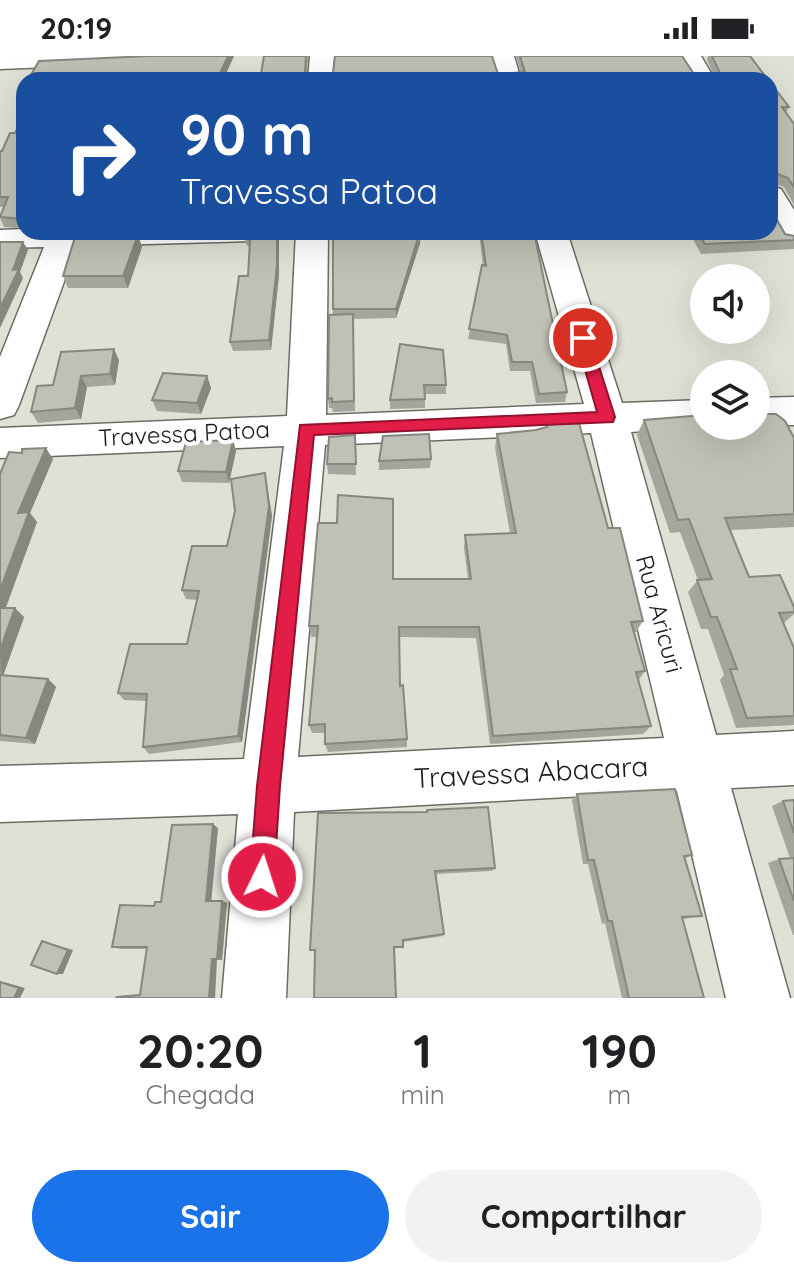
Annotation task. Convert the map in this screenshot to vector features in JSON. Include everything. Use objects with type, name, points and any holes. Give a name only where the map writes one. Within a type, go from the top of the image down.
[{"type":"street","points":[[0,62],[148,56]]},
{"type":"street","points":[[0,405],[63,240]]},
{"type":"street","points":[[254,998],[268,786],[306,429],[312,240]]},
{"type":"street","name":"Rua Aricuri","points":[[553,240],[607,417],[758,998]]},
{"type":"street","points":[[770,412],[794,411]]},
{"type":"street","name":"Travessa Patoa","points":[[0,443],[690,414]]},
{"type":"street","name":"Travessa Abacara","points":[[0,794],[268,786],[794,758]]},
{"type":"building","points":[[228,56],[221,72],[33,72],[39,61]]},
{"type":"building","points":[[264,56],[306,56],[305,72],[261,72]]},
{"type":"building","points":[[335,56],[492,56],[497,72],[333,72]]},
{"type":"building","points":[[520,56],[682,56],[693,72],[525,72]]},
{"type":"building","points":[[712,56],[750,56],[762,72],[720,72]]},
{"type":"building","points":[[778,93],[789,107],[782,107],[794,124],[794,187],[788,178],[778,174]]},
{"type":"building","points":[[10,133],[15,133],[16,218],[0,217],[8,197],[0,197],[0,151]]},
{"type":"building","points":[[778,222],[785,234],[794,236],[794,240],[705,244],[703,240],[778,240]]},
{"type":"building","points":[[74,240],[136,240],[123,276],[63,276]]},
{"type":"building","points":[[277,240],[269,340],[230,342],[239,276],[248,276],[250,241]]},
{"type":"building","points":[[333,240],[418,240],[396,309],[333,309]]},
{"type":"building","points":[[482,240],[536,240],[567,392],[539,394],[532,362],[512,362],[507,335],[469,329],[482,265],[486,266]]},
{"type":"building","points":[[0,242],[23,242],[13,270],[19,269],[0,308]]},
{"type":"building","points":[[353,314],[354,401],[332,402],[332,398],[328,399],[329,315]]},
{"type":"building","points":[[400,344],[443,350],[446,385],[424,385],[425,399],[390,400]]},
{"type":"building","points":[[114,349],[110,374],[81,376],[75,408],[31,412],[37,386],[53,385],[61,352]]},
{"type":"building","points":[[163,373],[207,376],[197,403],[152,400]]},
{"type":"building","points":[[770,414],[776,414],[785,421],[794,438],[794,514],[725,518],[749,577],[780,575],[794,607],[794,612],[779,613],[794,648],[794,716],[747,718],[730,669],[737,669],[717,617],[711,617],[697,580],[712,579],[689,519],[678,520],[644,420],[690,416],[690,440],[770,440]]},
{"type":"building","points":[[579,423],[608,528],[620,528],[643,621],[631,622],[645,671],[636,672],[651,726],[493,736],[479,627],[399,627],[400,686],[403,685],[407,739],[325,744],[325,724],[309,725],[318,626],[309,626],[318,523],[337,523],[338,495],[393,499],[393,579],[471,579],[465,535],[516,533],[497,434],[536,430],[547,427],[547,424]]},
{"type":"building","points":[[429,434],[431,459],[379,461],[383,436]]},
{"type":"building","points":[[355,435],[356,464],[327,464],[329,437]]},
{"type":"building","points":[[233,440],[226,472],[178,471],[186,442]]},
{"type":"building","points":[[46,448],[18,513],[29,512],[0,590],[0,474],[9,452]]},
{"type":"building","points":[[265,473],[269,506],[238,736],[143,747],[147,694],[118,693],[130,644],[187,644],[199,591],[182,590],[192,546],[227,546],[235,511],[231,479]]},
{"type":"building","points":[[0,608],[15,608],[0,650]]},
{"type":"building","points":[[0,675],[48,679],[26,738],[0,735]]},
{"type":"building","points":[[675,789],[692,855],[684,856],[702,916],[682,917],[704,998],[629,998],[612,921],[608,921],[594,860],[588,860],[577,794]]},
{"type":"building","points":[[794,800],[794,833],[783,801]]},
{"type":"building","points":[[488,807],[495,868],[435,871],[444,934],[403,940],[403,947],[394,947],[396,998],[314,998],[315,950],[310,950],[318,813],[427,812]]},
{"type":"building","points":[[213,824],[206,901],[222,901],[217,959],[212,959],[209,998],[116,998],[140,995],[147,947],[112,947],[120,905],[154,906],[155,902],[161,902],[172,825]]},
{"type":"building","points":[[794,858],[794,901],[779,859]]},
{"type":"building","points":[[42,941],[68,950],[57,974],[31,965]]},
{"type":"building","points":[[0,982],[19,988],[14,998],[0,998]]},
{"type":"route","points":[[262,877],[268,786],[306,429],[607,417],[583,338]]}]
